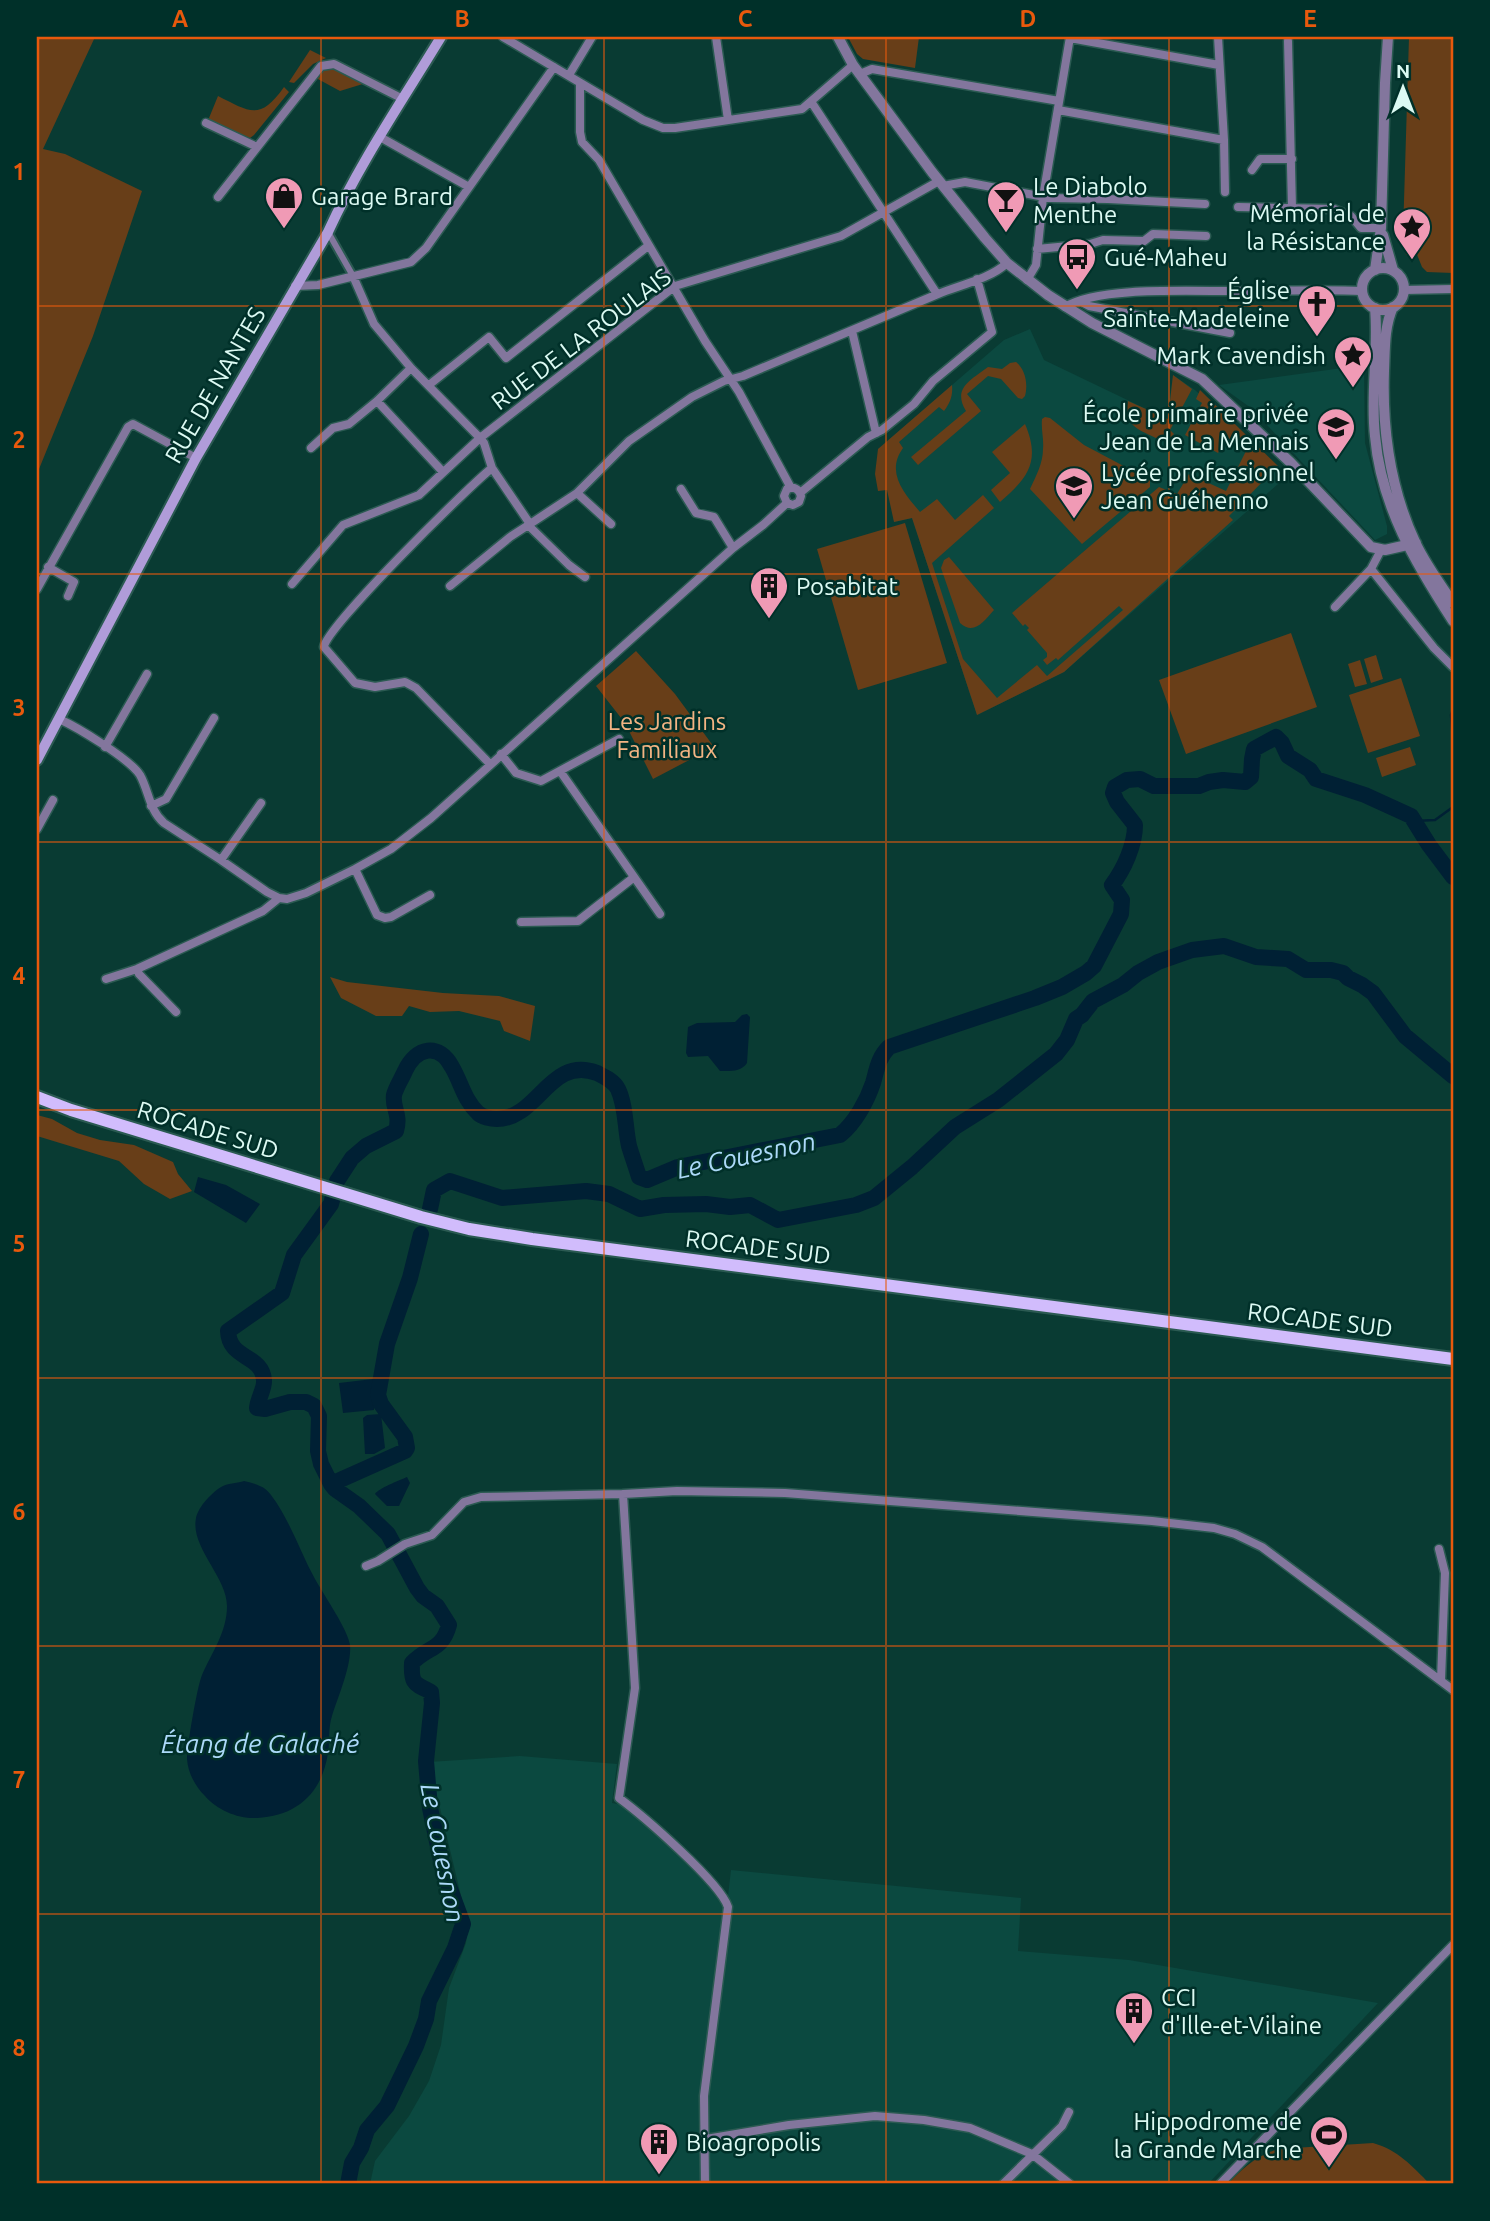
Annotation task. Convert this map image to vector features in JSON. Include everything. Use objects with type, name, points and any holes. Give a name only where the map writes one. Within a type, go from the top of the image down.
[{"type":"main road","name":"RUE DE NANTES","points":[[37,760],[196,458],[328,232],[339,207],[380,136],[441,37]]},
{"type":"main road","name":"ROCADE SUD","points":[[37,1097],[323,1188],[469,1228],[532,1239],[1453,1359]]},
{"type":"main road","name":"ROCADE SUD","points":[[37,1103],[71,1110]]},
{"type":"street","points":[[503,37],[643,120],[663,128],[802,109],[853,65]]},
{"type":"street","points":[[569,75],[592,37]]},
{"type":"street","points":[[716,37],[728,120]]},
{"type":"street","points":[[838,37],[853,65],[941,184],[1007,263],[1065,307],[1202,379],[1301,473],[1366,543],[1381,550],[1411,544]]},
{"type":"street","points":[[1218,37],[1224,192]]},
{"type":"street","points":[[1375,270],[1381,228],[1388,37]]},
{"type":"street","points":[[1027,279],[1036,265],[1043,197],[1070,38],[1219,65]]},
{"type":"street","points":[[1288,41],[1292,208]]},
{"type":"street","points":[[218,197],[321,66],[334,64],[403,100]]},
{"type":"street","points":[[295,286],[318,285],[411,262],[426,248],[554,67]]},
{"type":"street","points":[[860,74],[872,69],[1224,140]]},
{"type":"street","points":[[580,83],[582,142],[600,160],[705,341],[730,379],[791,488]]},
{"type":"street","points":[[812,103],[937,294]]},
{"type":"street","points":[[206,123],[257,147]]},
{"type":"street","points":[[380,136],[469,187]]},
{"type":"street","points":[[1252,170],[1260,159],[1292,159]]},
{"type":"street","points":[[941,184],[965,182],[1043,197],[1205,204]]},
{"type":"street","name":"RUE DE LA ROULAIS","points":[[292,583],[343,525],[419,495],[480,438],[674,286],[841,236],[941,184]]},
{"type":"street","points":[[1238,206],[1334,209],[1351,216],[1361,228],[1381,228]]},
{"type":"street","points":[[1381,228],[1393,271],[1403,282],[1404,290],[1388,318],[1385,348],[1385,435],[1395,489],[1418,566],[1453,621]]},
{"type":"street","points":[[328,232],[353,276],[374,324],[411,368],[484,443],[492,468],[529,524],[569,565],[585,577]]},
{"type":"street","points":[[1037,249],[1090,244],[1103,240],[1144,241],[1153,234],[1206,236]]},
{"type":"street","points":[[429,385],[489,337],[506,358],[649,246]]},
{"type":"street","points":[[450,586],[510,537],[577,492],[629,441],[692,397],[977,279],[1007,263]]},
{"type":"street","points":[[1393,271],[1384,268],[1375,270],[1365,278],[1362,291],[1369,304],[1375,308],[1393,307]]},
{"type":"street","points":[[800,492],[796,488],[787,489],[784,496],[787,503],[793,505],[799,502],[800,492],[914,404],[933,381],[992,332],[977,279]]},
{"type":"street","points":[[1404,290],[1453,289]]},
{"type":"street","points":[[1065,307],[1107,294],[1139,292],[1362,291]]},
{"type":"street","points":[[1080,301],[1089,306],[1230,333]]},
{"type":"street","points":[[1375,308],[1374,434],[1381,475],[1411,544],[1453,603]]},
{"type":"street","points":[[852,331],[876,433]]},
{"type":"street","points":[[311,448],[333,428],[349,424],[411,368]]},
{"type":"street","points":[[377,401],[443,472]]},
{"type":"street","points":[[37,589],[128,428],[133,424],[196,458]]},
{"type":"street","points":[[490,764],[416,688],[404,682],[375,687],[355,683],[324,647],[337,624],[407,550],[492,468]]},
{"type":"street","points":[[681,488],[696,513],[714,517],[733,548]]},
{"type":"street","points":[[577,492],[611,524]]},
{"type":"street","points":[[59,719],[105,747],[139,773],[156,816],[164,823],[267,892],[279,898],[296,897],[391,849],[430,818],[787,503]]},
{"type":"street","points":[[1335,607],[1371,569],[1381,550]]},
{"type":"street","points":[[48,567],[74,582],[68,596]]},
{"type":"street","points":[[1371,569],[1434,648],[1453,667]]},
{"type":"street","points":[[105,747],[147,674]]},
{"type":"street","points":[[151,806],[166,799],[214,718]]},
{"type":"street","points":[[501,754],[516,773],[541,781],[619,739]]},
{"type":"street","points":[[559,771],[660,914]]},
{"type":"street","points":[[37,829],[53,800]]},
{"type":"street","points":[[221,860],[261,803]]},
{"type":"street","points":[[355,869],[377,915],[384,918],[391,917],[430,895]]},
{"type":"street","points":[[521,922],[578,921],[633,878]]},
{"type":"street","points":[[106,979],[136,969],[263,911],[279,898]]},
{"type":"street","points":[[136,969],[176,1012]]},
{"type":"street","points":[[366,1566],[405,1544],[432,1535],[464,1502],[481,1497],[677,1491],[785,1493],[1214,1528],[1243,1537],[1268,1552],[1453,1690]]},
{"type":"street","points":[[623,1494],[635,1688],[619,1798],[705,1875],[720,1891],[728,1907],[704,2096],[705,2184]]},
{"type":"street","points":[[1439,1549],[1445,1573],[1441,1681]]},
{"type":"street","points":[[1220,2184],[1453,1945]]},
{"type":"street","points":[[1003,2184],[1062,2126],[1069,2112]]},
{"type":"street","points":[[706,2139],[789,2125],[876,2116],[924,2120],[970,2128],[1032,2154],[1070,2184]]},
{"type":"shaded area","name":"Lycée professionnel Jean Guéhenno","points":[[1030,329],[1044,360],[1167,419],[1173,375],[1195,390],[1286,477],[1064,672],[977,715],[912,518],[894,522],[885,443],[1004,340]]},
{"type":"shaded area","name":"École primaire privée Jean de La Mennais","points":[[1364,365],[1365,443],[1387,526],[1387,534],[1375,540],[1251,408],[1219,385]]},
{"type":"shaded area","points":[[520,1756],[617,1764],[612,1803],[623,1805],[728,1896],[731,1870],[1021,1898],[1018,1951],[1129,1960],[1378,2003],[1208,2184],[370,2184],[375,2161],[409,2116],[429,2081],[441,2045],[449,1988],[466,1943],[468,1925],[429,1762]]},
{"type":"green space","points":[[37,37],[95,37],[43,149],[65,154],[142,191],[93,336],[37,474]]},
{"type":"green space","points":[[848,37],[919,37],[915,68],[863,59],[857,54]]},
{"type":"green space","points":[[1409,37],[1453,37],[1453,273],[1427,272],[1416,252],[1406,255],[1403,234]]},
{"type":"green space","points":[[310,50],[326,58],[313,64],[294,83],[289,82]]},
{"type":"green space","points":[[337,69],[366,83],[340,91],[316,78],[322,71]]},
{"type":"green space","points":[[284,87],[289,92],[250,138],[211,122],[209,118],[218,96],[254,110],[268,105]]},
{"type":"green space","points":[[1016,362],[1025,378],[1025,396],[1018,398],[1001,379],[988,376],[967,394],[981,411],[918,465],[911,457],[966,411],[961,396],[965,385],[988,367],[1002,369]]},
{"type":"green space","points":[[1173,375],[1192,389],[1170,430],[1174,434],[1160,440],[1130,422],[1128,401],[1168,419]]},
{"type":"green space","points":[[952,385],[951,399],[944,411],[939,407],[899,442],[903,448],[898,457],[897,474],[903,490],[920,512],[937,499],[955,520],[983,495],[994,508],[932,563],[963,659],[997,698],[1037,665],[1047,676],[1123,610],[1119,606],[1058,660],[1056,658],[1047,665],[1043,660],[1047,653],[1027,630],[1029,628],[1025,624],[1023,626],[1012,613],[1159,487],[1177,494],[1189,474],[1226,491],[1246,451],[1225,440],[1218,453],[1185,435],[1202,403],[1196,399],[1200,390],[1278,466],[1229,516],[1233,520],[1064,672],[977,715],[912,518],[894,522],[887,490],[878,491],[875,474],[878,449]]},
{"type":"green space","points":[[1050,418],[1084,445],[1150,480],[1150,487],[1082,544],[1030,489],[1042,459],[1042,419]]},
{"type":"green space","points":[[1025,424],[1030,437],[1032,459],[1024,477],[1000,502],[991,490],[1010,473],[992,452]]},
{"type":"green space","points":[[905,523],[947,663],[858,690],[817,549]]},
{"type":"green space","points":[[949,557],[994,610],[974,628],[960,623],[941,568],[944,560]]},
{"type":"green space","points":[[1291,633],[1317,707],[1186,754],[1159,680]]},
{"type":"green space","name":"Les Jardins Familiaux","points":[[636,651],[675,694],[714,747],[653,779],[625,723],[596,686]]},
{"type":"green space","points":[[1376,655],[1383,679],[1371,683],[1364,659]]},
{"type":"green space","points":[[1360,660],[1367,684],[1355,687],[1348,664]]},
{"type":"green space","points":[[1401,678],[1420,736],[1368,753],[1349,695]]},
{"type":"green space","points":[[1410,747],[1416,765],[1382,777],[1376,758]]},
{"type":"green space","points":[[330,977],[347,982],[443,993],[499,996],[535,1006],[530,1041],[504,1031],[500,1021],[459,1011],[430,1012],[409,1006],[402,1016],[376,1016],[341,998]]},
{"type":"green space","points":[[37,1115],[52,1119],[77,1133],[100,1140],[134,1145],[173,1162],[178,1174],[192,1191],[170,1199],[144,1184],[119,1161],[37,1136]]},
{"type":"green space","name":"Hippodrome de la Grande Marche","points":[[1373,2143],[1397,2154],[1430,2184],[1228,2184],[1250,2163],[1278,2149]]},
{"type":"water","points":[[747,1014],[750,1017],[747,1063],[742,1068],[720,1071],[708,1056],[688,1057],[688,1027],[697,1023],[735,1022]]},
{"type":"water","points":[[198,1177],[226,1185],[260,1204],[246,1223],[194,1192]]},
{"type":"water","points":[[373,1379],[374,1410],[343,1413],[339,1383]]},
{"type":"water","points":[[381,1414],[385,1448],[374,1454],[365,1454],[363,1418]]},
{"type":"water","points":[[407,1477],[410,1483],[399,1506],[387,1506],[375,1494],[385,1487]]},
{"type":"water","name":"Étang de Galaché","points":[[244,1481],[265,1489],[278,1505],[350,1645],[349,1662],[331,1721],[328,1753],[320,1780],[305,1800],[295,1807],[284,1813],[257,1818],[235,1815],[210,1801],[193,1779],[187,1759],[200,1682],[222,1633],[227,1606],[221,1584],[198,1540],[196,1518],[203,1504],[215,1492],[225,1485]]},
{"type":"waterway","points":[[1453,709],[1453,741]]},
{"type":"waterway","name":"Le Couesnon","points":[[348,2184],[352,2163],[367,2130],[387,2106],[416,2046],[426,2019],[429,2001],[455,1948],[463,1924],[443,1870],[430,1808],[426,1761],[431,1692],[415,1682],[412,1670],[412,1663],[443,1640],[449,1625],[437,1606],[417,1588],[388,1534],[331,1484],[318,1451],[319,1416],[314,1406],[306,1402],[290,1402],[265,1409],[257,1408],[264,1383],[262,1372],[258,1365],[234,1347],[228,1331],[282,1293],[294,1255],[331,1204],[337,1181],[352,1158],[366,1146],[396,1131],[398,1120],[394,1095],[415,1057],[428,1051],[441,1054],[452,1067],[473,1108],[482,1116],[495,1119],[511,1116],[523,1109],[567,1073],[581,1070],[597,1073],[612,1081],[618,1089],[623,1103],[630,1150],[639,1177],[647,1180],[678,1167],[840,1135],[864,1104],[880,1060],[889,1047],[1035,998],[1062,987],[1094,966],[1121,914],[1122,900],[1112,885],[1121,872],[1135,833],[1135,825],[1113,793],[1115,787],[1127,780],[1140,779],[1154,786],[1199,786],[1223,780],[1245,782],[1251,777],[1254,749],[1276,737],[1288,756],[1310,770],[1316,779],[1365,795],[1411,816],[1453,877]]},
{"type":"waterway","points":[[1414,821],[1435,820],[1453,807]]},
{"type":"waterway","name":"Le Couesnon","points":[[430,1209],[434,1190],[450,1181],[502,1198],[586,1191],[609,1194],[640,1209],[664,1205],[750,1205],[778,1220],[856,1205],[874,1198],[955,1127],[998,1100],[1056,1054],[1067,1040],[1076,1019],[1093,1001],[1158,962],[1192,950],[1224,946],[1256,957],[1288,959],[1306,970],[1343,973],[1373,993],[1405,1036],[1453,1076]]},
{"type":"waterway","name":"Le Couesnon","points":[[331,1484],[407,1448],[405,1437],[381,1404],[378,1395],[387,1344],[410,1278],[421,1234]]},
{"type":"place","name":"Garage Brard","points":[[284,230]]},
{"type":"place","name":"Le Diabolo Menthe","points":[[1006,234]]},
{"type":"place","name":"Mémorial de la Résistance","points":[[1412,261]]},
{"type":"place","name":"Gué-Maheu","points":[[1077,291]]},
{"type":"place","name":"Église Sainte-Madeleine","points":[[1317,338]]},
{"type":"place","name":"Mark Cavendish","points":[[1353,389]]},
{"type":"place","name":"École primaire privée Jean de La Mennais","points":[[1336,461]]},
{"type":"place","name":"Lycée professionnel Jean Guéhenno","points":[[1074,520]]},
{"type":"place","name":"Posabitat","points":[[769,620]]},
{"type":"place","name":"CCI d'Ille-et-Vilaine","points":[[1134,2045]]},
{"type":"place","name":"Hippodrome de la Grande Marche","points":[[1329,2169]]},
{"type":"place","name":"Bioagropolis","points":[[659,2176]]}]
